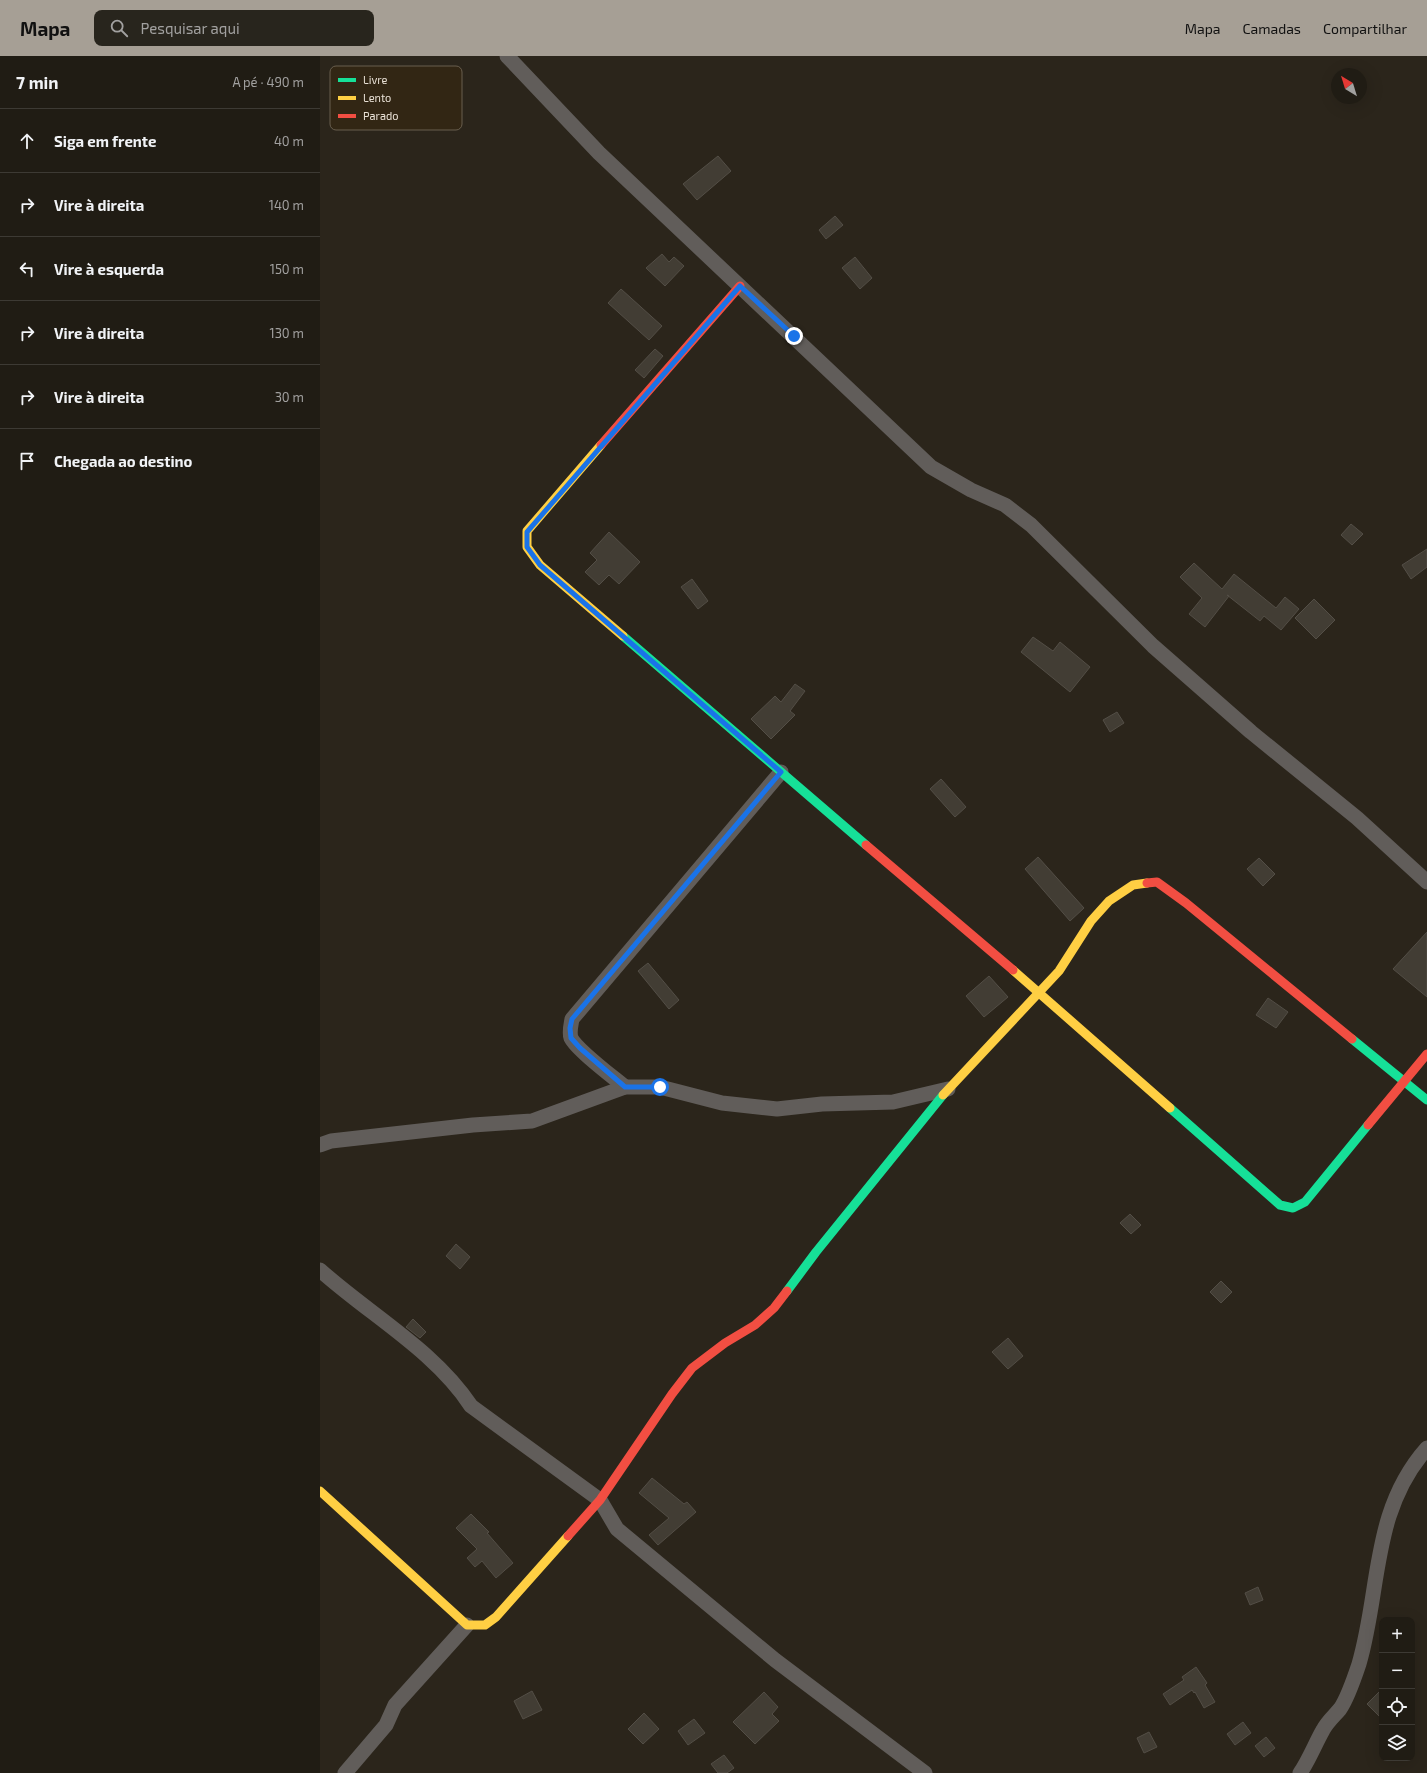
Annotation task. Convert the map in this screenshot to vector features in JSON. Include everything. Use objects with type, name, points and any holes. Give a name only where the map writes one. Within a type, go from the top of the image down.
[{"type":"street","points":[[507,56],[599,153],[931,467],[971,490],[1005,505],[1030,525],[1153,646],[1251,732],[1358,818],[1427,882]]},
{"type":"street","points":[[740,286],[527,532],[527,547],[540,565],[1039,993],[1280,1205],[1293,1208],[1305,1202],[1404,1080],[1427,1054]]},
{"type":"street","points":[[625,1087],[580,1048],[571,1038],[570,1028],[572,1019],[781,772]]},
{"type":"street","points":[[320,1490],[467,1625],[485,1625],[496,1616],[600,1500],[672,1394],[692,1368],[725,1343],[755,1325],[774,1308],[816,1252],[948,1089],[1059,971],[1091,921],[1109,901],[1133,885],[1157,882],[1186,903],[1427,1100]]},
{"type":"street","points":[[320,1145],[332,1141],[473,1125],[532,1121],[625,1087],[660,1087],[722,1103],[777,1109],[822,1104],[893,1102],[948,1089]]},
{"type":"street","points":[[320,1270],[434,1362],[460,1388],[471,1406],[600,1500],[617,1529],[775,1660],[925,1773]]},
{"type":"street","points":[[1300,1773],[1307,1764],[1323,1730],[1341,1707],[1358,1665],[1371,1611],[1376,1569],[1390,1511],[1401,1483],[1414,1462],[1427,1448]]},
{"type":"street","points":[[345,1773],[386,1725],[395,1705],[467,1625]]},
{"type":"building","points":[[718,156],[731,171],[697,200],[683,184]]},
{"type":"building","points":[[835,216],[843,225],[826,239],[819,230]]},
{"type":"building","points":[[662,254],[669,262],[674,257],[684,266],[665,286],[646,268]]},
{"type":"building","points":[[855,257],[872,278],[860,289],[842,268]]},
{"type":"building","points":[[621,289],[662,326],[649,340],[608,303]]},
{"type":"building","points":[[655,349],[663,356],[644,378],[635,370]]},
{"type":"building","points":[[1351,524],[1363,534],[1352,545],[1341,535]]},
{"type":"building","points":[[609,532],[640,562],[619,584],[609,575],[599,585],[585,572],[597,560],[590,553]]},
{"type":"building","points":[[1427,549],[1427,567],[1411,579],[1402,565]]},
{"type":"building","points":[[1194,563],[1222,589],[1234,574],[1276,608],[1285,597],[1299,609],[1281,630],[1264,616],[1260,621],[1229,596],[1205,627],[1189,614],[1202,598],[1180,577]]},
{"type":"building","points":[[692,579],[708,601],[698,609],[681,587]]},
{"type":"building","points":[[1314,599],[1335,620],[1316,639],[1295,618]]},
{"type":"building","points":[[1033,637],[1053,651],[1060,642],[1090,667],[1070,692],[1021,652]]},
{"type":"building","points":[[795,684],[805,691],[790,711],[795,715],[771,739],[751,719],[775,696],[781,702]]},
{"type":"building","points":[[1117,712],[1124,723],[1110,732],[1103,720]]},
{"type":"building","points":[[941,779],[966,807],[955,817],[930,789]]},
{"type":"building","points":[[1038,857],[1084,908],[1070,921],[1025,869]]},
{"type":"building","points":[[1259,858],[1275,874],[1263,886],[1247,869]]},
{"type":"building","points":[[1427,932],[1427,997],[1393,969]]},
{"type":"building","points":[[648,963],[679,1000],[669,1009],[638,971]]},
{"type":"building","points":[[989,976],[1008,997],[984,1017],[966,996]]},
{"type":"building","points":[[1268,998],[1288,1012],[1276,1028],[1256,1015]]},
{"type":"building","points":[[1130,1214],[1141,1225],[1131,1234],[1120,1223]]},
{"type":"building","points":[[456,1244],[470,1257],[460,1269],[446,1256]]},
{"type":"building","points":[[1221,1281],[1232,1292],[1221,1303],[1210,1292]]},
{"type":"building","points":[[413,1319],[426,1332],[420,1338],[406,1327]]},
{"type":"building","points":[[1008,1338],[1023,1356],[1008,1369],[992,1352]]},
{"type":"building","points":[[652,1478],[684,1504],[687,1502],[696,1512],[658,1545],[649,1535],[669,1518],[639,1493]]},
{"type":"building","points":[[471,1514],[489,1532],[487,1533],[513,1563],[496,1578],[482,1561],[475,1567],[467,1558],[477,1549],[456,1528]]},
{"type":"building","points":[[1258,1587],[1263,1600],[1250,1605],[1245,1593]]},
{"type":"building","points":[[1196,1667],[1207,1683],[1205,1685],[1215,1702],[1204,1708],[1195,1692],[1194,1693],[1192,1690],[1170,1705],[1163,1694],[1184,1680],[1182,1677]]},
{"type":"building","points":[[532,1691],[542,1710],[523,1719],[514,1701]]},
{"type":"building","points":[[764,1692],[778,1707],[772,1714],[779,1721],[755,1744],[733,1722]]},
{"type":"building","points":[[1379,1692],[1379,1716],[1367,1704]]},
{"type":"building","points":[[644,1713],[659,1729],[643,1744],[628,1729]]},
{"type":"building","points":[[694,1719],[705,1733],[688,1745],[678,1731]]},
{"type":"building","points":[[1243,1722],[1251,1733],[1235,1745],[1227,1734]]},
{"type":"building","points":[[1149,1732],[1157,1747],[1144,1753],[1137,1738]]},
{"type":"building","points":[[1266,1737],[1275,1748],[1264,1757],[1255,1746]]},
{"type":"building","points":[[724,1755],[734,1768],[727,1773],[718,1773],[711,1764]]},
{"type":"traffic: fast","points":[[623,636],[866,845]]},
{"type":"traffic: fast","points":[[1352,1039],[1427,1100]]},
{"type":"traffic: fast","points":[[787,1291],[816,1252],[943,1095]]},
{"type":"traffic: fast","points":[[1170,1108],[1280,1205],[1293,1208],[1305,1202],[1368,1125]]},
{"type":"traffic: slow","points":[[601,445],[527,531],[527,547],[540,565],[623,636]]},
{"type":"traffic: slow","points":[[943,1095],[1059,971],[1091,921],[1109,901],[1133,885],[1147,883]]},
{"type":"traffic: slow","points":[[1013,970],[1170,1108]]},
{"type":"traffic: slow","points":[[320,1491],[467,1625],[485,1625],[496,1617],[568,1536]]},
{"type":"traffic: jam","points":[[601,445],[740,286]]},
{"type":"traffic: jam","points":[[866,845],[1013,970]]},
{"type":"traffic: jam","points":[[1147,883],[1157,882],[1186,903],[1352,1039]]},
{"type":"traffic: jam","points":[[1368,1125],[1427,1054]]},
{"type":"traffic: jam","points":[[568,1536],[600,1500],[672,1394],[692,1368],[725,1343],[755,1325],[774,1308],[787,1291]]},
{"type":"route","points":[[660,1087],[625,1087],[580,1048],[571,1038],[570,1028],[572,1019],[781,772],[540,565],[527,547],[527,532],[740,286],[794,336]]}]
